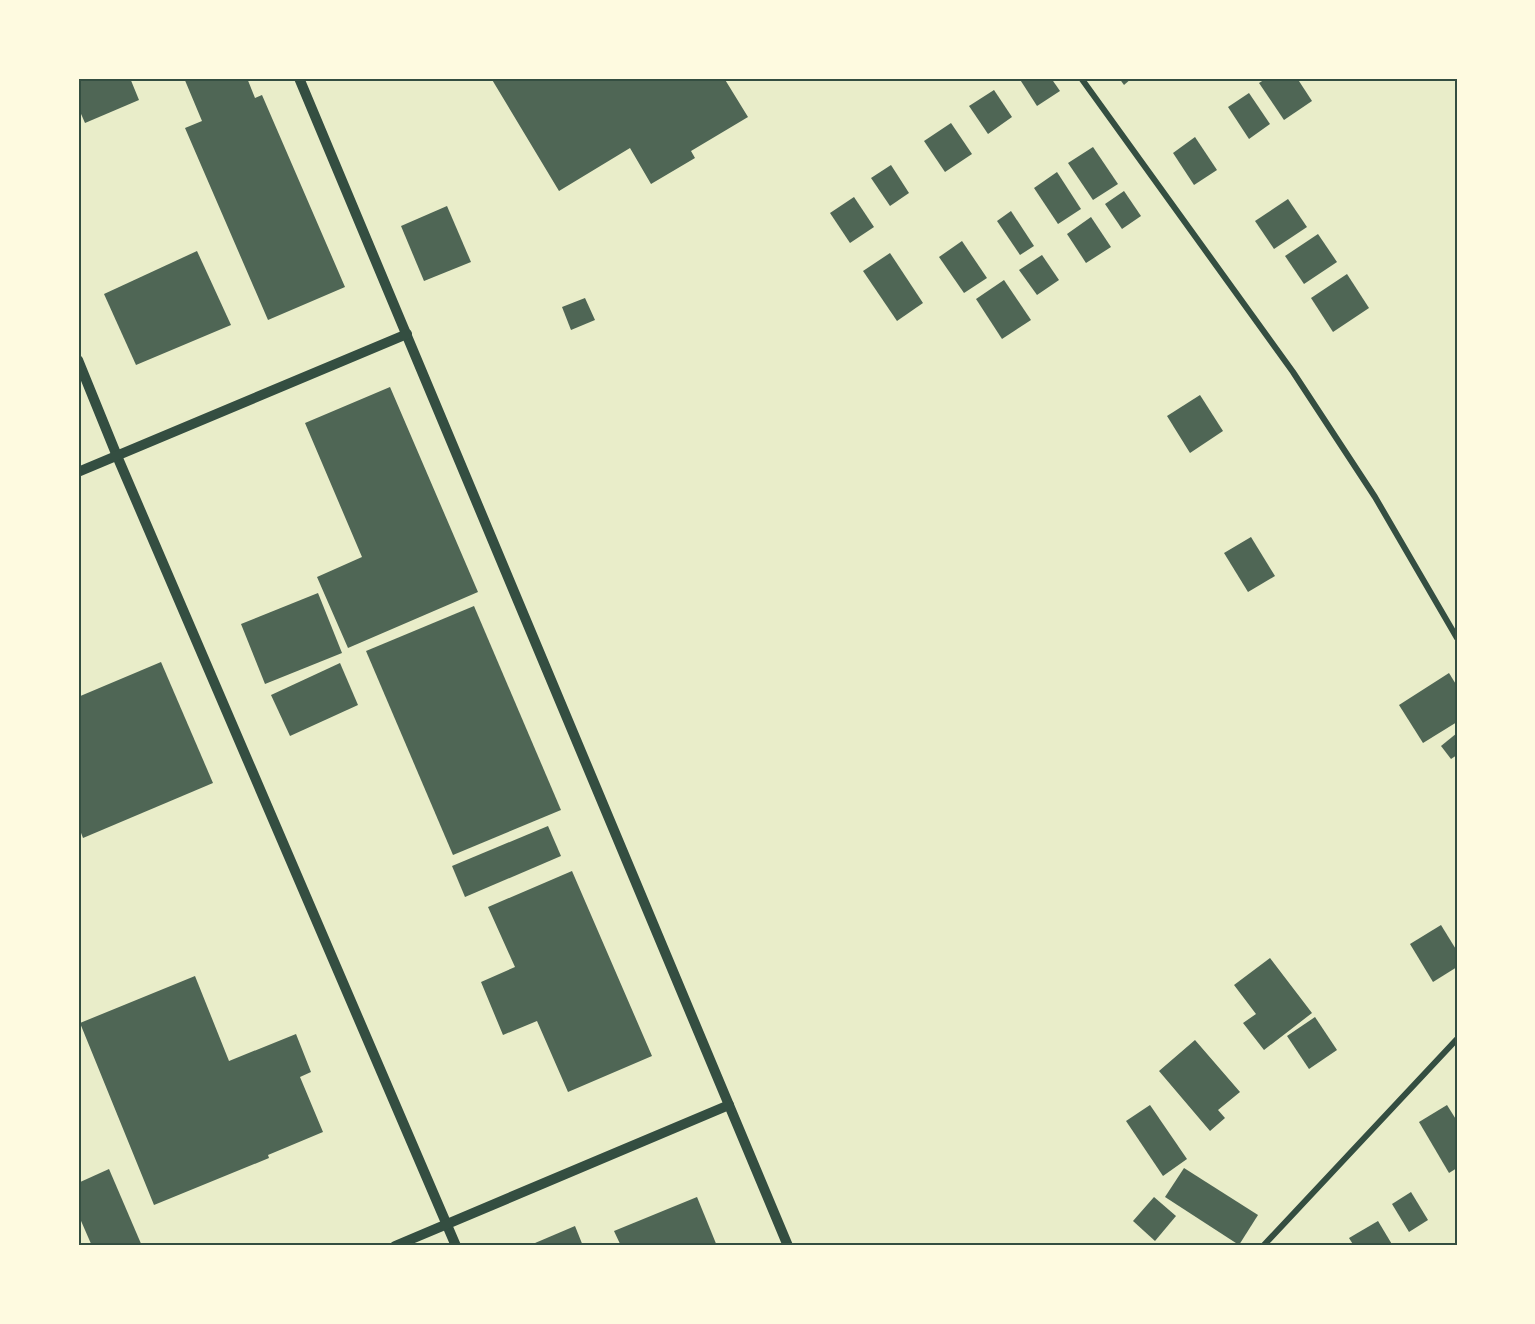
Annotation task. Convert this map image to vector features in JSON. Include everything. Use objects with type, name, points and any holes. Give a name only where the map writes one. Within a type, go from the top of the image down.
[{"type":"street","points":[[299,78],[788,1246]]},
{"type":"street","points":[[1081,78],[1293,372],[1375,497],[1457,638]]},
{"type":"street","points":[[78,472],[407,334]]},
{"type":"street","points":[[78,360],[117,456],[456,1246]]},
{"type":"street","points":[[1263,1246],[1457,1039]]},
{"type":"street","points":[[395,1246],[729,1105]]},
{"type":"building","points":[[78,78],[130,78],[139,100],[85,123],[78,107]]},
{"type":"building","points":[[184,78],[247,78],[255,98],[262,95],[345,287],[268,320],[185,128],[202,121]]},
{"type":"building","points":[[491,78],[724,78],[748,117],[691,151],[695,158],[651,184],[630,148],[559,191]]},
{"type":"building","points":[[1019,78],[1051,78],[1060,91],[1037,106]]},
{"type":"building","points":[[1119,78],[1132,78],[1124,85]]},
{"type":"building","points":[[1267,78],[1297,78],[1312,101],[1284,120],[1259,83]]},
{"type":"building","points":[[994,90],[1012,117],[988,134],[969,106]]},
{"type":"building","points":[[1249,93],[1270,124],[1249,139],[1228,107]]},
{"type":"building","points":[[951,123],[972,154],[945,172],[924,141]]},
{"type":"building","points":[[1195,137],[1217,170],[1194,185],[1173,153]]},
{"type":"building","points":[[1093,147],[1118,184],[1093,200],[1068,163]]},
{"type":"building","points":[[891,165],[909,193],[890,206],[871,178]]},
{"type":"building","points":[[1057,172],[1081,209],[1058,224],[1034,188]]},
{"type":"building","points":[[1124,191],[1141,216],[1122,229],[1105,204]]},
{"type":"building","points":[[854,197],[874,227],[850,243],[830,213]]},
{"type":"building","points":[[1288,199],[1307,227],[1274,249],[1255,221]]},
{"type":"building","points":[[447,206],[471,262],[424,281],[401,226]]},
{"type":"building","points":[[1011,211],[1034,246],[1020,255],[997,221]]},
{"type":"building","points":[[1091,217],[1111,247],[1086,263],[1067,234]]},
{"type":"building","points":[[1318,234],[1337,262],[1304,284],[1285,256]]},
{"type":"building","points":[[962,241],[987,278],[964,293],[939,257]]},
{"type":"building","points":[[197,251],[231,325],[136,365],[104,294]]},
{"type":"building","points":[[890,253],[923,303],[897,321],[863,271]]},
{"type":"building","points":[[1042,255],[1059,280],[1037,295],[1019,270]]},
{"type":"building","points":[[1347,274],[1369,308],[1333,332],[1311,298]]},
{"type":"building","points":[[1004,280],[1031,320],[1002,339],[976,299]]},
{"type":"building","points":[[585,298],[595,320],[571,330],[562,307]]},
{"type":"building","points":[[390,387],[478,592],[348,648],[317,577],[362,557],[305,423]]},
{"type":"building","points":[[1200,395],[1223,431],[1190,453],[1167,416]]},
{"type":"building","points":[[1251,537],[1275,576],[1248,592],[1224,553]]},
{"type":"building","points":[[318,593],[342,653],[265,684],[241,624]]},
{"type":"building","points":[[474,606],[561,810],[453,855],[366,651]]},
{"type":"building","points":[[161,662],[213,783],[83,838],[78,825],[78,697]]},
{"type":"building","points":[[340,663],[358,705],[290,736],[271,695]]},
{"type":"building","points":[[1449,673],[1457,686],[1457,722],[1423,743],[1399,705]]},
{"type":"building","points":[[1457,733],[1457,755],[1451,759],[1441,746]]},
{"type":"building","points":[[548,826],[561,856],[465,897],[452,866]]},
{"type":"building","points":[[572,871],[652,1056],[568,1092],[537,1021],[503,1035],[481,982],[515,967],[488,907]]},
{"type":"building","points":[[1441,925],[1457,951],[1457,967],[1433,982],[1410,944]]},
{"type":"building","points":[[1270,958],[1312,1013],[1264,1050],[1243,1023],[1256,1014],[1234,985]]},
{"type":"building","points":[[195,976],[229,1061],[296,1034],[311,1072],[300,1077],[323,1132],[268,1155],[269,1158],[154,1205],[80,1023]]},
{"type":"building","points":[[1315,1017],[1337,1050],[1309,1069],[1287,1036]]},
{"type":"building","points":[[1195,1040],[1240,1092],[1218,1110],[1225,1118],[1210,1131],[1159,1071]]},
{"type":"building","points":[[1150,1105],[1187,1159],[1163,1176],[1126,1121]]},
{"type":"building","points":[[1447,1105],[1457,1121],[1457,1168],[1449,1173],[1419,1122]]},
{"type":"building","points":[[1184,1168],[1258,1215],[1239,1245],[1165,1197]]},
{"type":"building","points":[[109,1169],[142,1246],[92,1246],[78,1214],[78,1183]]},
{"type":"building","points":[[1411,1192],[1428,1220],[1409,1232],[1392,1204]]},
{"type":"building","points":[[697,1197],[717,1246],[621,1246],[614,1231]]},
{"type":"building","points":[[1154,1197],[1176,1216],[1155,1241],[1133,1221]]},
{"type":"building","points":[[1378,1221],[1393,1246],[1354,1246],[1349,1238]]},
{"type":"building","points":[[575,1226],[583,1246],[528,1246]]}]
